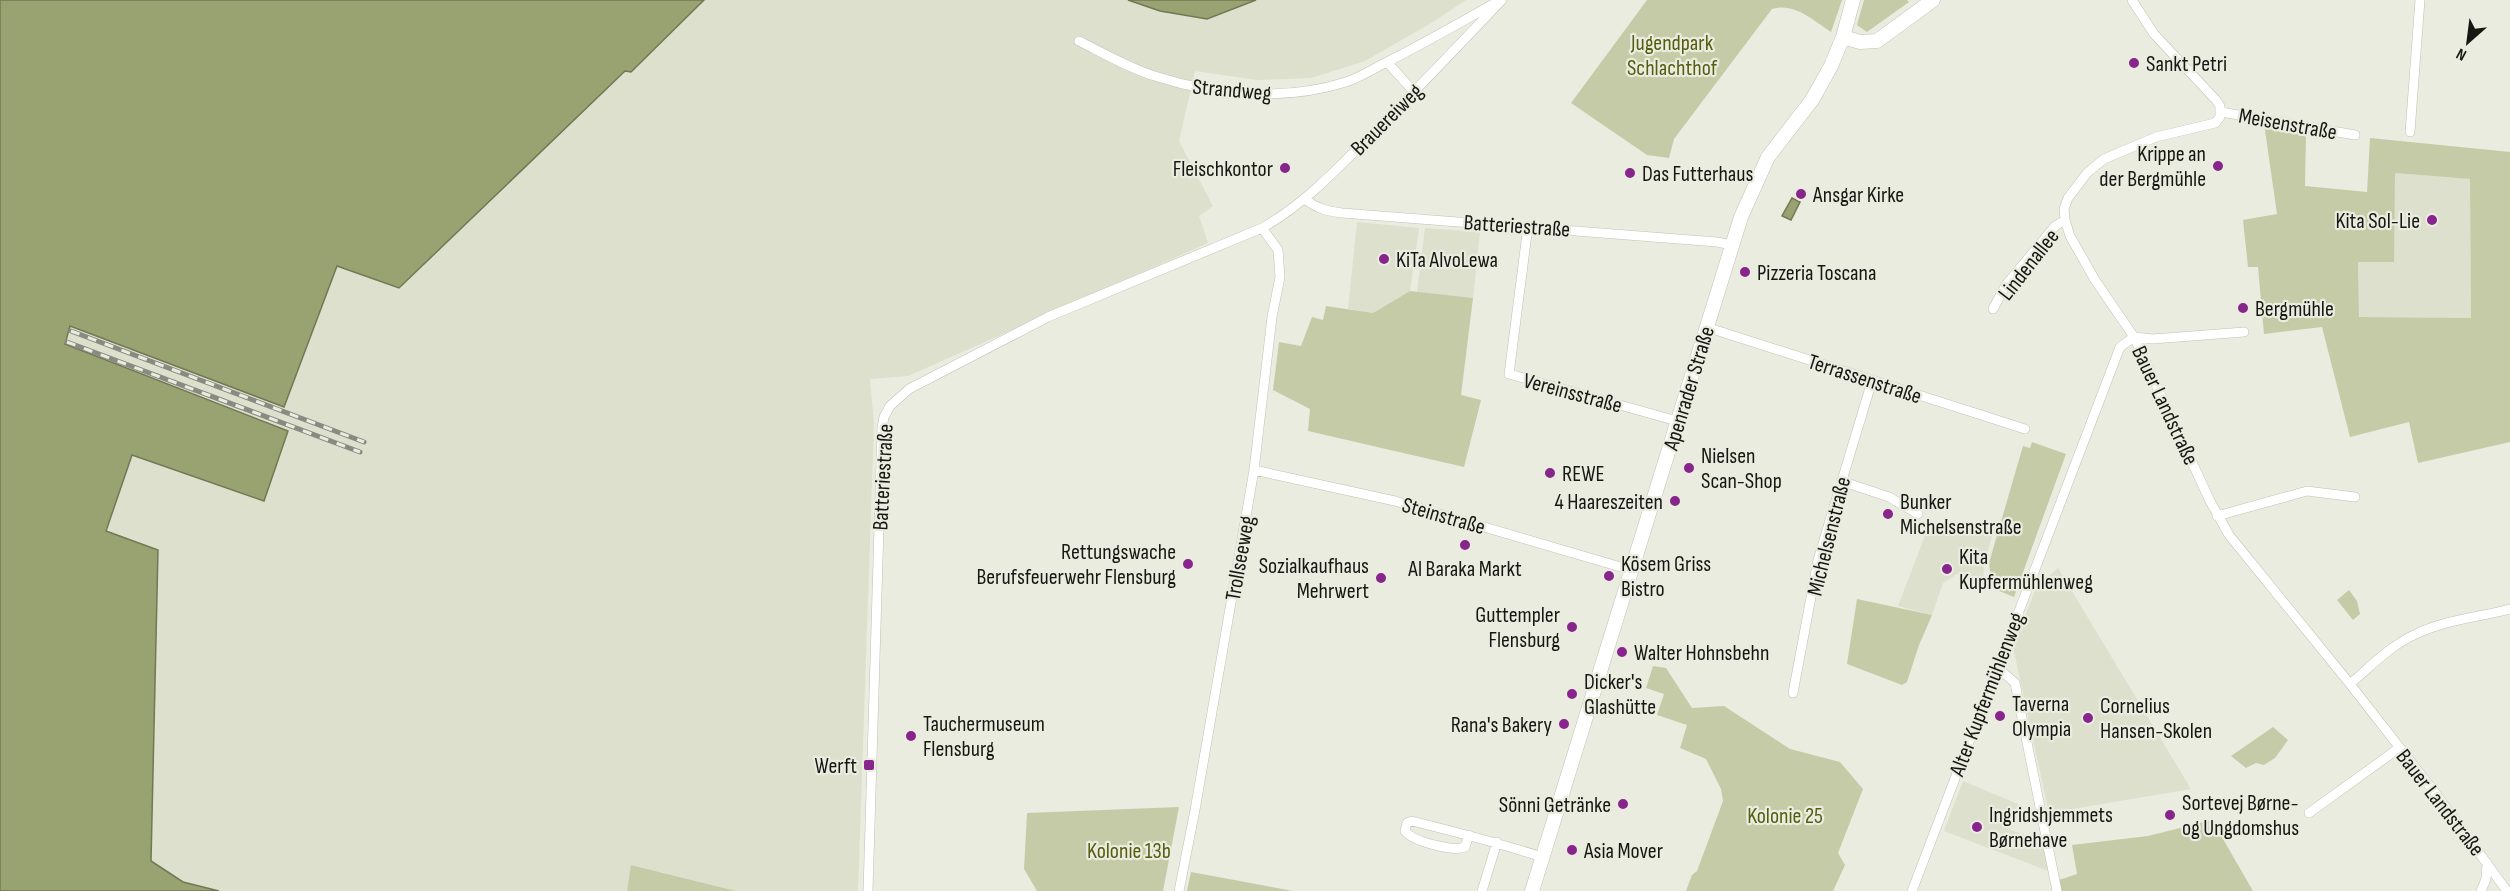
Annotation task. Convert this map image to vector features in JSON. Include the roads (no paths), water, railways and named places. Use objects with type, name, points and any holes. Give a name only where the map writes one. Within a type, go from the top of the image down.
[{"type":"main road","name":"Apenrader Straße","points":[[1532,891],[1741,217],[1768,157],[1812,100],[1831,66],[1843,37],[1852,0]]},
{"type":"main road","points":[[1843,37],[1860,42],[1877,41],[1933,0]]},
{"type":"street","name":"Strandweg","points":[[1080,41],[1156,77],[1196,87],[1256,94],[1281,93],[1347,81],[1387,62],[1500,0]]},
{"type":"street","name":"Brauereiweg","points":[[1262,228],[1306,200],[1414,92],[1500,0]]},
{"type":"street","points":[[2065,220],[2064,208],[2068,198],[2087,173],[2104,159],[2156,137],[2215,123],[2221,112],[2216,100],[2154,34],[2132,0]]},
{"type":"street","points":[[2410,132],[2420,0]]},
{"type":"street","points":[[1387,62],[1414,92]]},
{"type":"street","name":"Meisenstraße","points":[[2221,112],[2355,135]]},
{"type":"street","name":"Batteriestraße","points":[[1306,200],[1325,211],[1342,213],[1528,226],[1732,245]]},
{"type":"street","name":"Lindenallee","points":[[1993,309],[2006,285],[2055,226],[2065,220]]},
{"type":"street","name":"Bauer Landstraße","points":[[2065,220],[2077,251],[2134,337],[2217,516],[2229,535],[2350,684],[2507,891]]},
{"type":"street","name":"Vereinsstraße","points":[[1528,226],[1509,374],[1677,421]]},
{"type":"street","name":"Batteriestraße","points":[[868,891],[882,428],[884,417],[890,406],[909,389],[1032,325],[1262,228]]},
{"type":"street","name":"Trollseeweg","points":[[1179,891],[1196,810],[1254,470],[1281,262],[1278,250],[1262,228]]},
{"type":"street","name":"Terrassenstraße","points":[[1706,327],[2025,429]]},
{"type":"street","points":[[2134,337],[2153,339],[2244,332]]},
{"type":"street","name":"Alter Kupfermühlenweg","points":[[1912,891],[2120,348],[2134,337]]},
{"type":"street","name":"Michelsenstraße","points":[[1793,693],[1818,560],[1872,381]]},
{"type":"street","name":"Steinstraße","points":[[1254,470],[1370,494],[1631,570]]},
{"type":"street","points":[[1841,481],[1889,497],[1918,514]]},
{"type":"street","points":[[2217,516],[2307,490],[2355,496]]},
{"type":"street","points":[[2350,684],[2388,652],[2417,633],[2510,609]]},
{"type":"street","points":[[1997,667],[2015,683],[2057,891]]},
{"type":"street","points":[[2309,813],[2399,748]]},
{"type":"street","points":[[1469,835],[1464,847],[1454,849],[1412,838],[1405,831],[1407,823],[1412,821],[1469,835],[1497,842],[1542,857]]},
{"type":"street","points":[[1482,891],[1497,842]]},
{"type":"street","name":"Bauer Landstraße","points":[[2481,891],[2486,879],[2487,863]]},
{"type":"railway","points":[[71,331],[364,442]]},
{"type":"railway","points":[[67,342],[360,452]]},
{"type":"place","name":"Sankt Petri","points":[[2134,63]]},
{"type":"place","name":"Krippe an der Bergmühle","points":[[2218,166]]},
{"type":"place","name":"Fleischkontor","points":[[1285,168]]},
{"type":"place","name":"Das Futterhaus","points":[[1630,173]]},
{"type":"place","name":"Ansgar Kirke","points":[[1801,194]]},
{"type":"place","name":"Kita Sol-Lie","points":[[2432,220]]},
{"type":"place","name":"KiTa AlvoLewa","points":[[1384,259]]},
{"type":"place","name":"Pizzeria Toscana","points":[[1745,272]]},
{"type":"place","name":"Bergmühle","points":[[2243,308]]},
{"type":"place","name":"Nielsen Scan-Shop","points":[[1689,468]]},
{"type":"place","name":"REWE","points":[[1550,473]]},
{"type":"place","name":"4 Haareszeiten","points":[[1675,501]]},
{"type":"place","name":"Bunker Michelsenstraße","points":[[1888,514]]},
{"type":"place","name":"Al Baraka Markt","points":[[1465,545]]},
{"type":"place","name":"Rettungswache Berufsfeuerwehr Flensburg","points":[[1188,564]]},
{"type":"place","name":"Kita Kupfermühlenweg","points":[[1947,569]]},
{"type":"place","name":"Kösem Griss Bistro","points":[[1609,576]]},
{"type":"place","name":"Sozialkaufhaus Mehrwert","points":[[1381,578]]},
{"type":"place","name":"Guttempler Flensburg","points":[[1572,627]]},
{"type":"place","name":"Walter Hohnsbehn","points":[[1622,652]]},
{"type":"place","name":"Dicker's Glashütte","points":[[1572,694]]},
{"type":"place","name":"Taverna Olympia","points":[[2000,716]]},
{"type":"place","name":"Cornelius Hansen-Skolen","points":[[2088,718]]},
{"type":"place","name":"Rana's Bakery","points":[[1564,724]]},
{"type":"place","name":"Tauchermuseum Flensburg","points":[[911,736]]},
{"type":"place","name":"Werft","points":[[869,765]]},
{"type":"place","name":"Sönni Getränke","points":[[1623,804]]},
{"type":"place","name":"Sortevej Børne- og Ungdomshus","points":[[2170,815]]},
{"type":"place","name":"Ingridshjemmets Børnehave","points":[[1977,827]]},
{"type":"place","name":"Asia Mover","points":[[1572,850]]},
{"type":"park label","name":"Jugendpark Schlachthof","points":[[1672,54]]},
{"type":"park label","name":"Kolonie 25","points":[[1785,815]]},
{"type":"park label","name":"Kolonie 13b","points":[[1129,850]]}]
